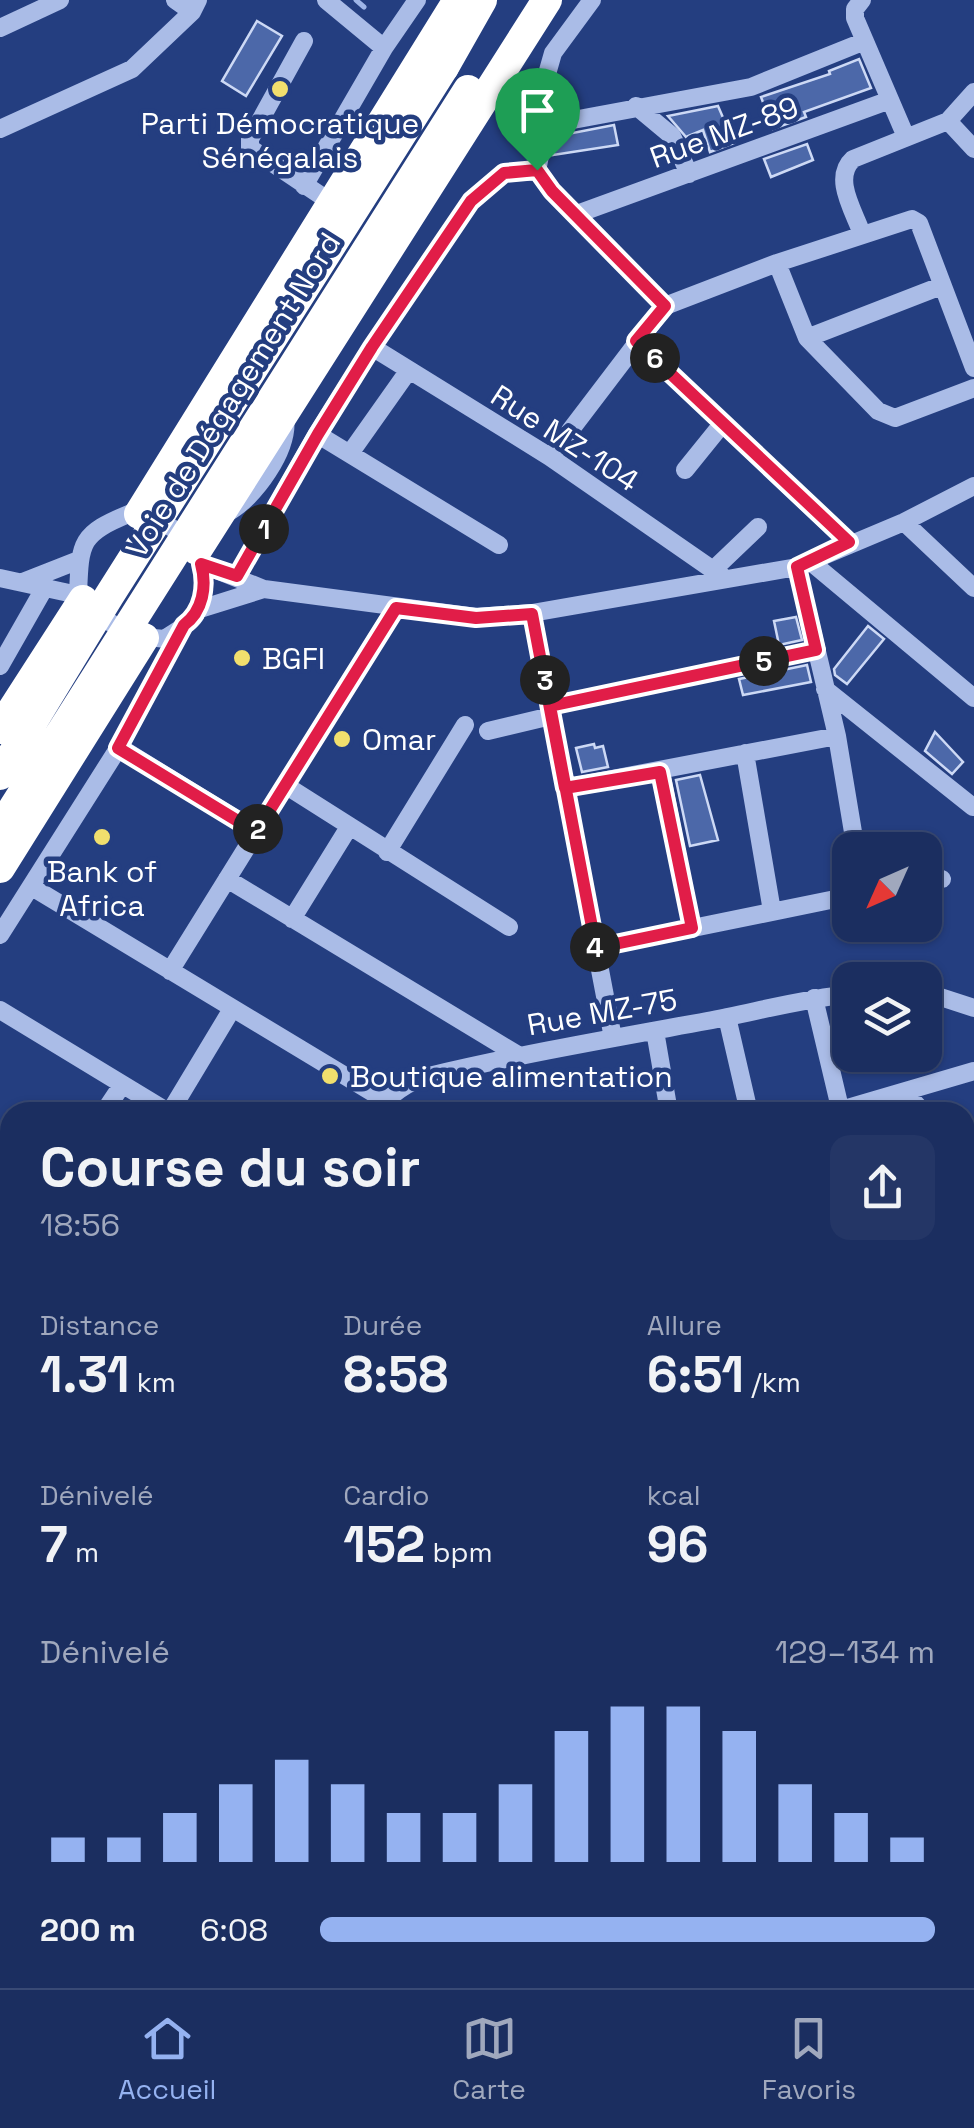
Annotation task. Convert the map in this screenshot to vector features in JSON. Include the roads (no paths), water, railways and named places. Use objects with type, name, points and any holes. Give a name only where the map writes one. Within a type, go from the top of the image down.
[{"type":"highway","name":"Voie de Dégagement Nord","points":[[0,829],[528,0]]},
{"type":"highway","points":[[199,557],[217,518],[547,0]]},
{"type":"highway","name":"Voie de Dégagement Nord","points":[[0,775],[140,546],[444,67],[462,1]]},
{"type":"highway","points":[[138,514],[462,1]]},
{"type":"highway","points":[[0,729],[80,598]]},
{"type":"highway","points":[[0,868],[144,638]]},
{"type":"street","points":[[0,28],[60,0]]},
{"type":"street","points":[[0,130],[132,69],[195,6],[175,0]]},
{"type":"street","points":[[326,0],[384,48]]},
{"type":"street","points":[[304,186],[384,48],[417,0]]},
{"type":"street","points":[[592,0],[553,53],[544,82],[546,125],[537,170],[543,181],[665,306]]},
{"type":"street","points":[[858,5],[855,18],[906,137]]},
{"type":"street","points":[[546,125],[751,87],[865,40]]},
{"type":"street","points":[[304,41],[250,138],[250,148],[332,203]]},
{"type":"street","points":[[862,234],[842,178],[844,168],[852,159],[948,121],[974,92]]},
{"type":"street","name":"Rue MZ-89","points":[[577,214],[890,100]]},
{"type":"street","points":[[636,106],[672,136],[689,174]]},
{"type":"street","points":[[948,121],[974,149]]},
{"type":"street","points":[[237,576],[372,347],[471,201],[504,173],[537,170]]},
{"type":"street","points":[[550,457],[665,306],[777,263],[912,219],[920,223],[974,368]]},
{"type":"street","points":[[777,263],[807,338],[878,410],[895,418],[974,388]]},
{"type":"street","points":[[807,338],[941,286]]},
{"type":"street","points":[[636,341],[849,542]]},
{"type":"street","name":"Rue MZ-104","points":[[372,347],[550,457],[719,575]]},
{"type":"street","points":[[352,452],[409,370]]},
{"type":"street","points":[[685,470],[723,423]]},
{"type":"street","points":[[318,434],[499,545]]},
{"type":"street","points":[[199,557],[264,588],[476,618],[532,614],[719,575],[804,564],[904,522],[974,486]]},
{"type":"street","points":[[0,578],[80,598],[135,637],[165,639],[196,616],[206,580],[199,557],[187,538],[147,515],[130,513],[100,526],[87,538],[79,560],[80,598]]},
{"type":"street","points":[[904,522],[974,588]]},
{"type":"street","points":[[719,575],[758,526]]},
{"type":"street","points":[[22,582],[79,560]]},
{"type":"street","points":[[804,564],[816,650],[837,736],[853,832]]},
{"type":"street","points":[[804,564],[974,698]]},
{"type":"street","points":[[0,666],[45,587]]},
{"type":"street","points":[[198,610],[264,588]]},
{"type":"street","points":[[170,971],[396,608]]},
{"type":"street","points":[[532,614],[612,1038]]},
{"type":"street","points":[[0,934],[118,748],[184,625]]},
{"type":"street","points":[[488,730],[550,711],[816,650]]},
{"type":"street","points":[[824,689],[973,807]]},
{"type":"street","points":[[387,852],[466,725]]},
{"type":"street","points":[[565,788],[837,736]]},
{"type":"street","points":[[118,748],[256,832]]},
{"type":"street","points":[[744,753],[772,911]]},
{"type":"street","points":[[660,772],[692,928]]},
{"type":"street","points":[[285,785],[510,928]]},
{"type":"street","points":[[292,919],[349,827]]},
{"type":"street","points":[[227,879],[518,1055]]},
{"type":"street","points":[[32,887],[232,1010],[370,1102]]},
{"type":"street","points":[[596,948],[832,899]]},
{"type":"street","name":"Rue MZ-75","points":[[390,1102],[419,1078],[518,1055],[832,996]]},
{"type":"street","points":[[814,998],[839,1102]]},
{"type":"street","points":[[942,998],[974,1008]]},
{"type":"street","points":[[0,1010],[152,1102]]},
{"type":"street","points":[[175,1102],[232,1010]]},
{"type":"street","points":[[728,1018],[748,1102]]},
{"type":"street","points":[[655,1031],[667,1102]]},
{"type":"street","points":[[872,1102],[974,1072]]},
{"type":"street","points":[[110,1102],[122,1084]]},
{"type":"street","points":[[906,1092],[915,1102]]},
{"type":"waterway","points":[[356,0],[364,7]]},
{"type":"place","name":"Parti Démocratique Sénégalais","points":[[280,89]]},
{"type":"place","name":"BGFI","points":[[242,658]]},
{"type":"place","name":"Omar","points":[[342,739]]},
{"type":"place","name":"Bank of Africa","points":[[102,837]]},
{"type":"place","name":"Boutique alimentation","points":[[330,1076]]}]
